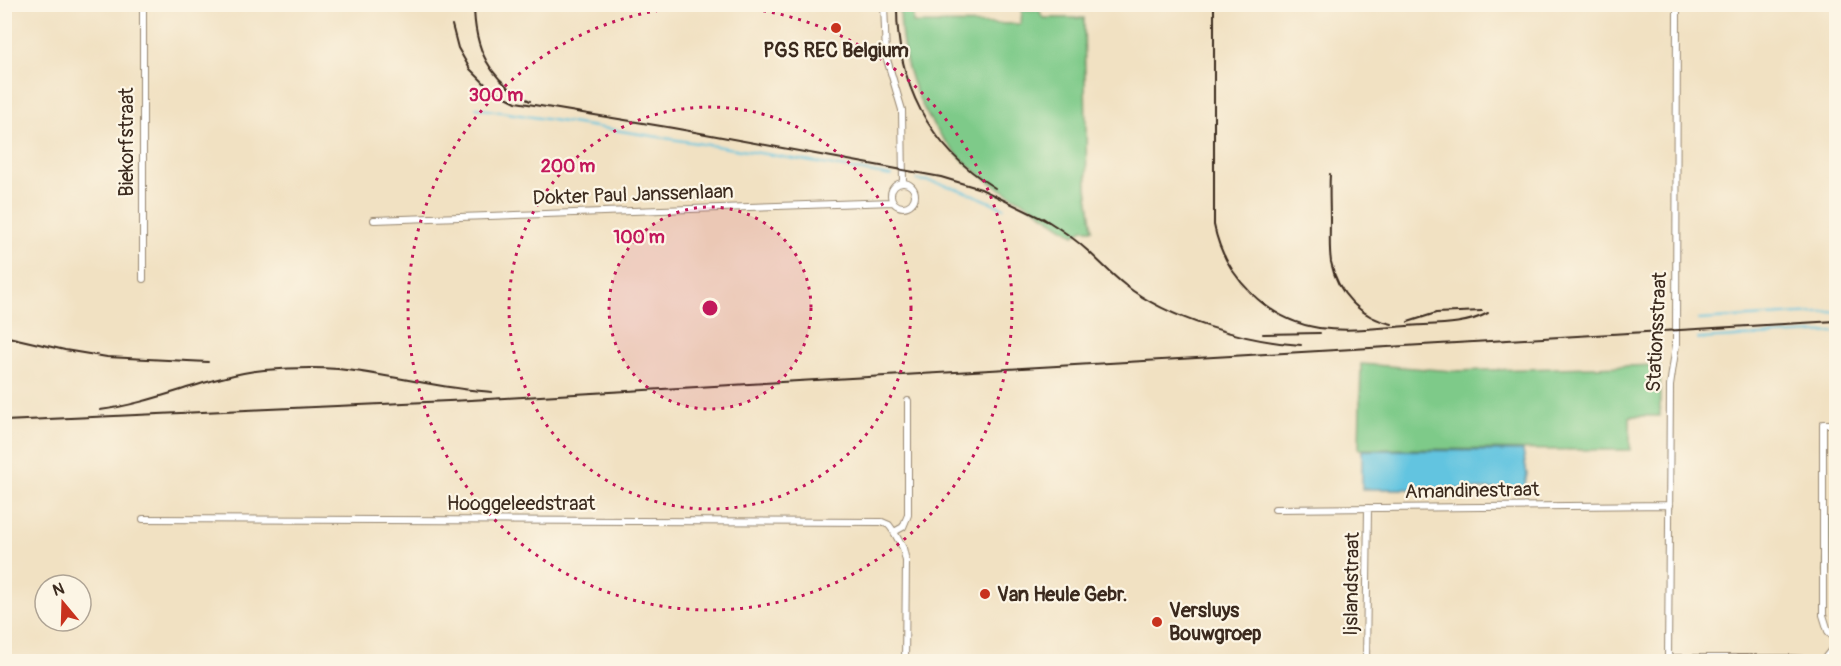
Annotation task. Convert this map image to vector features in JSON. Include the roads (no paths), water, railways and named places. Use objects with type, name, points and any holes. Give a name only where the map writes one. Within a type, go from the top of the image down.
[{"type":"street","name":"Biekorfstraat","points":[[143,4],[143,279]]},
{"type":"street","name":"Dokter Paul Janssenlaan","points":[[884,4],[886,56],[902,110],[903,183]]},
{"type":"street","name":"Stationsstraat","points":[[1668,660],[1670,386],[1676,345],[1677,4]]},
{"type":"street","name":"Dokter Paul Janssenlaan","points":[[374,220],[893,202],[902,207],[912,204],[915,199],[914,189],[903,183],[896,184],[891,196],[893,202]]},
{"type":"street","points":[[905,662],[906,561],[903,548],[894,532],[903,527],[908,515],[908,401]]},
{"type":"street","points":[[1836,424],[1823,424],[1822,615],[1828,631],[1836,639]]},
{"type":"street","name":"Amandinestraat","points":[[1275,508],[1670,505]]},
{"type":"street","name":"Ijslandstraat","points":[[1366,662],[1368,508]]},
{"type":"street","name":"Hooggeleedstraat","points":[[143,519],[882,522],[889,525],[894,532]]},
{"type":"street","points":[[1822,662],[1836,644]]},
{"type":"street","points":[[1668,660],[1790,658],[1804,659],[1807,662]]},
{"type":"water","points":[[1362,450],[1523,451],[1527,474],[1524,489],[1362,489]]},
{"type":"waterway","points":[[476,108],[891,176]]},
{"type":"waterway","points":[[917,180],[972,194],[1004,208]]},
{"type":"waterway","points":[[1698,320],[1836,312]]},
{"type":"waterway","points":[[1698,339],[1836,332]]},
{"type":"railway","points":[[474,4],[477,35],[487,62],[504,84],[530,101]]},
{"type":"railway","points":[[897,4],[902,60],[920,110],[951,153],[995,188]]},
{"type":"railway","points":[[1214,4],[1214,225],[1227,261],[1251,293],[1282,316],[1319,328],[1341,330],[1448,324],[1488,313]]},
{"type":"railway","points":[[452,25],[458,48],[470,69],[490,89],[516,102],[941,177],[981,189],[1049,222]]},
{"type":"railway","points":[[1330,174],[1330,252],[1334,273],[1345,294],[1361,310],[1392,324]]},
{"type":"railway","points":[[1043,218],[1077,242],[1125,285],[1163,308],[1233,334],[1301,345]]},
{"type":"railway","points":[[1408,322],[1436,313],[1482,311]]},
{"type":"railway","points":[[4,421],[471,400],[1836,321]]},
{"type":"railway","points":[[1263,334],[1320,333]]},
{"type":"railway","points":[[4,336],[107,357],[208,362]]},
{"type":"railway","points":[[100,410],[141,402],[243,373],[292,368],[338,369],[453,388],[492,392]]},
{"type":"place","name":"PGS REC Belgium","points":[[836,28]]},
{"type":"place","name":"Van Heule Gebr.","points":[[985,594]]},
{"type":"place","name":"Versluys Bouwgroep","points":[[1157,622]]}]
